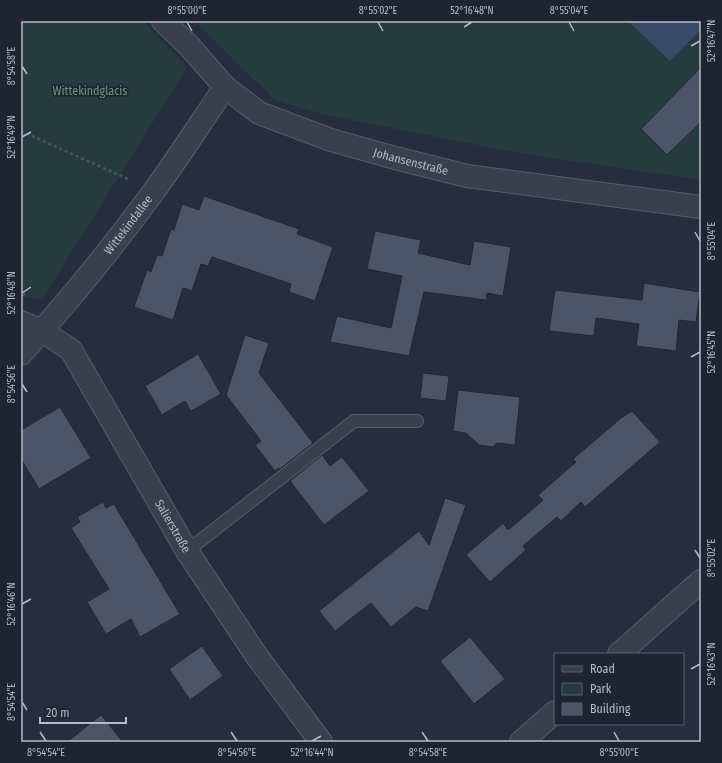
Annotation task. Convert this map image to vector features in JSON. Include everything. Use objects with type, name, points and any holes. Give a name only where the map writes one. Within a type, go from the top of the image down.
[{"type":"street","name":"Johansenstraße","points":[[163,21],[190,47],[225,87],[259,113],[331,140],[394,158],[467,176],[701,207]]},
{"type":"street","name":"Wittekindallee","points":[[21,354],[42,331],[155,190],[225,87]]},
{"type":"street","name":"Salierstraße","points":[[21,322],[42,331],[72,350],[187,551],[256,655],[321,742]]},
{"type":"street","points":[[620,653],[701,581]]},
{"type":"street","points":[[521,742],[554,713]]},
{"type":"lane","points":[[187,551],[354,421],[417,421]]},
{"type":"path","points":[[21,131],[155,190]]},
{"type":"green space","name":"Wittekindglacis","points":[[21,21],[144,21],[187,68],[42,299],[21,296]]},
{"type":"green space","points":[[194,21],[701,21],[701,180],[512,152],[321,114],[275,100]]},
{"type":"water","points":[[628,21],[701,21],[701,29],[670,61]]},
{"type":"building","points":[[701,67],[701,122],[667,155],[641,129]]},
{"type":"building","points":[[204,196],[299,229],[297,234],[333,247],[315,301],[289,292],[291,284],[212,257],[208,266],[201,264],[192,291],[183,288],[173,320],[134,307],[147,270],[151,272],[157,255],[162,256],[171,229],[174,230],[182,204],[199,210]]},
{"type":"building","points":[[375,231],[421,240],[418,253],[470,265],[474,241],[511,247],[503,296],[487,293],[486,300],[424,292],[409,356],[330,342],[337,316],[391,328],[402,276],[367,269]]},
{"type":"building","points":[[644,283],[700,292],[696,322],[679,320],[676,351],[636,346],[639,324],[596,318],[594,336],[549,331],[555,290],[642,300]]},
{"type":"building","points":[[245,335],[269,343],[259,373],[313,443],[280,469],[279,468],[275,471],[255,445],[261,441],[226,395]]},
{"type":"building","points":[[198,354],[221,394],[191,411],[185,401],[162,415],[145,386]]},
{"type":"building","points":[[423,373],[449,376],[446,401],[420,398]]},
{"type":"building","points":[[458,390],[520,397],[515,445],[497,443],[493,447],[479,445],[466,433],[453,431]]},
{"type":"building","points":[[60,407],[91,458],[39,489],[21,459],[21,430]]},
{"type":"building","points":[[632,411],[660,442],[585,507],[581,502],[561,521],[557,517],[523,546],[526,550],[490,582],[466,555],[503,523],[508,530],[543,500],[538,495],[576,462],[573,459],[621,418]]},
{"type":"building","points":[[322,455],[330,466],[342,457],[369,491],[324,525],[290,481]]},
{"type":"building","points":[[445,498],[466,505],[428,611],[416,607],[391,627],[371,603],[335,631],[319,611],[419,531],[429,545]]},
{"type":"building","points":[[103,502],[106,508],[114,504],[180,614],[140,637],[131,619],[106,634],[87,602],[109,589],[71,528],[80,522],[77,517]]},
{"type":"building","points":[[470,637],[505,679],[474,704],[440,661]]},
{"type":"building","points":[[202,646],[223,676],[190,700],[169,669]]},
{"type":"building","points":[[101,715],[123,742],[67,742]]}]
